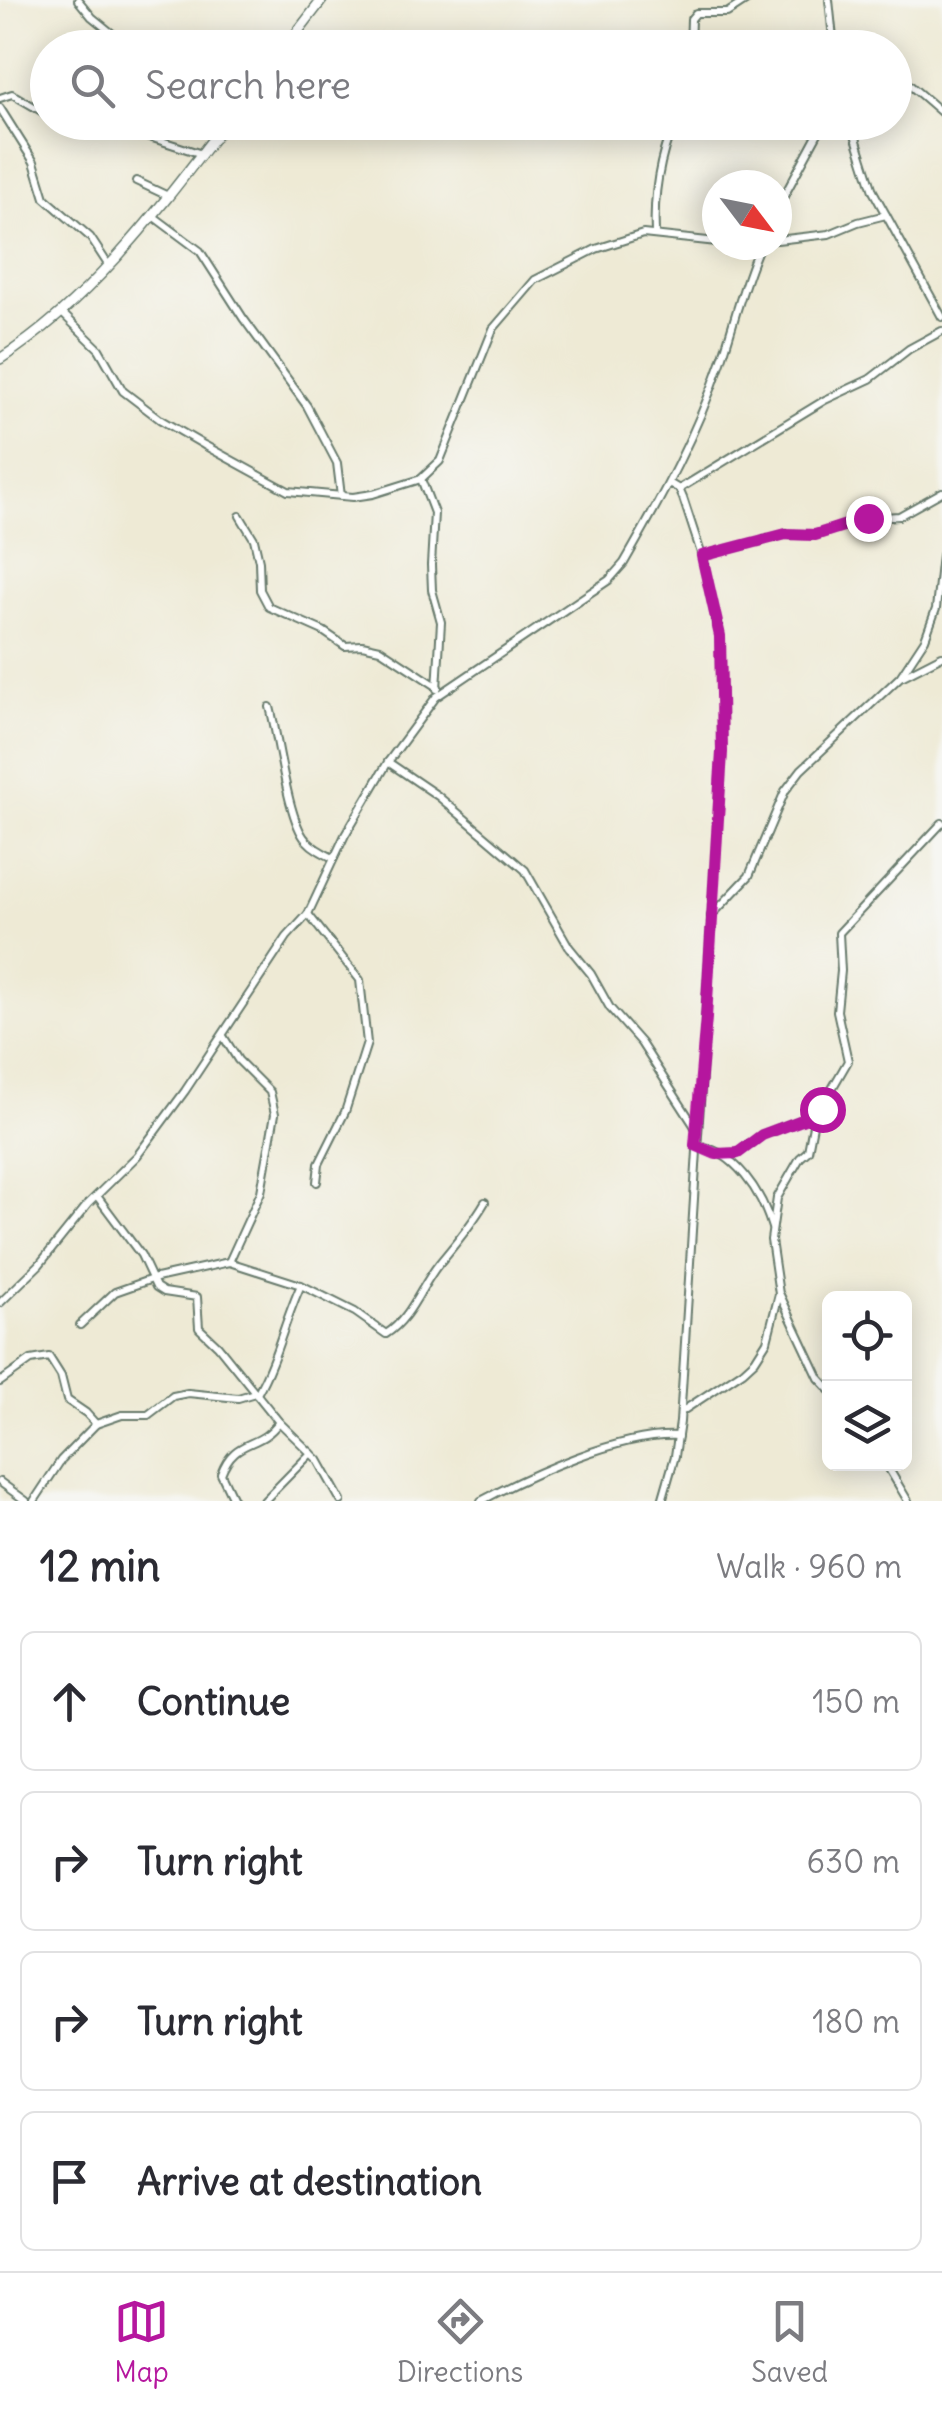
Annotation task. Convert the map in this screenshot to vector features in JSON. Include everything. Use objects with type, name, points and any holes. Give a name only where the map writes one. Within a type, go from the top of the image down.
[{"type":"main road","points":[[298,30],[322,0]]},
{"type":"main road","points":[[0,359],[110,267],[212,140]]},
{"type":"street","points":[[78,0],[107,30]]},
{"type":"street","points":[[691,30],[696,13],[727,13],[748,0]]},
{"type":"street","points":[[829,0],[832,30]]},
{"type":"street","points":[[912,87],[942,113]]},
{"type":"street","points":[[0,98],[12,94],[30,104]]},
{"type":"street","points":[[0,108],[34,162],[46,198],[90,237],[110,267]]},
{"type":"street","points":[[159,140],[202,154]]},
{"type":"street","points":[[656,233],[654,201],[666,140]]},
{"type":"street","points":[[792,181],[814,140]]},
{"type":"street","points":[[857,140],[873,191],[942,317]]},
{"type":"street","points":[[136,181],[168,196]]},
{"type":"street","points":[[792,238],[830,234],[886,215]]},
{"type":"street","points":[[153,216],[200,251],[307,406],[337,462],[341,496]]},
{"type":"street","points":[[60,311],[99,348],[116,383],[161,420],[288,491],[341,496],[373,494],[421,479],[446,453],[494,329],[517,298],[552,269],[623,238],[656,233],[702,240]]},
{"type":"street","points":[[0,1303],[137,1156],[223,1036],[287,937],[308,914],[333,858],[388,762],[436,697],[618,572],[690,440],[720,364],[753,260]]},
{"type":"street","points":[[679,489],[825,400],[870,378],[942,331]]},
{"type":"street","points":[[421,479],[434,513],[432,590],[440,622],[436,697]]},
{"type":"street","points":[[662,1501],[680,1413],[722,752],[720,636],[702,556],[679,489],[668,483]]},
{"type":"street","points":[[702,556],[786,534],[815,535],[868,518],[899,516],[942,492]]},
{"type":"street","points":[[240,516],[254,539],[260,590],[269,607],[323,631],[344,646],[380,649],[438,687]]},
{"type":"street","points":[[711,916],[749,876],[777,806],[801,770],[900,678],[925,639],[936,609],[942,555]]},
{"type":"street","points":[[900,678],[942,656]]},
{"type":"street","points":[[270,707],[280,763],[300,833],[317,850],[333,858]]},
{"type":"street","points":[[388,762],[438,796],[525,870],[569,947],[591,974],[610,1008],[641,1043],[697,1130]]},
{"type":"street","points":[[772,1229],[779,1194],[808,1151],[813,1123],[848,1061],[837,1011],[841,971],[838,933],[942,823]]},
{"type":"street","points":[[308,914],[360,980],[367,1043],[345,1112],[319,1164],[317,1182]]},
{"type":"street","points":[[223,1036],[238,1060],[270,1092],[275,1114],[261,1192],[229,1262]]},
{"type":"street","points":[[716,1154],[738,1153],[762,1135],[818,1114]]},
{"type":"street","points":[[695,1145],[741,1171],[756,1189],[772,1229],[779,1294],[822,1381]]},
{"type":"street","points":[[97,1196],[141,1256],[152,1280],[164,1292],[198,1297],[199,1328],[279,1422],[311,1453],[341,1501]]},
{"type":"street","points":[[80,1325],[114,1292],[229,1262],[301,1285],[354,1312],[386,1334],[403,1319],[485,1202]]},
{"type":"street","points":[[34,1501],[60,1460],[96,1424],[122,1415],[148,1415],[173,1396],[188,1393],[238,1398],[256,1393],[279,1350],[282,1328],[301,1285]]},
{"type":"street","points":[[680,1413],[755,1360],[767,1341],[779,1294]]},
{"type":"street","points":[[0,1382],[31,1360],[49,1357],[61,1376],[67,1400],[96,1424]]},
{"type":"street","points":[[234,1501],[221,1474],[227,1461],[236,1448],[260,1440],[279,1422]]},
{"type":"street","points":[[481,1501],[537,1471],[625,1443],[678,1436]]},
{"type":"street","points":[[264,1501],[311,1453]]},
{"type":"street","points":[[890,1471],[908,1501]]},
{"type":"street","points":[[0,1482],[26,1501]]},
{"type":"route","points":[[822,1109],[762,1135],[738,1153],[716,1154],[695,1145],[722,752],[720,636],[702,556],[786,534],[815,535],[868,518]]}]
